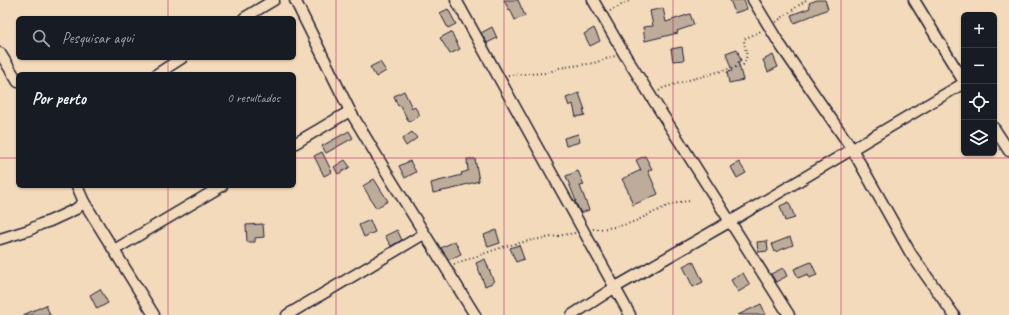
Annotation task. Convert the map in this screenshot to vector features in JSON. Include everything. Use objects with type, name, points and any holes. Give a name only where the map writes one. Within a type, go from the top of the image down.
[{"type":"street","points":[[247,16],[274,0]]},
{"type":"street","points":[[295,0],[350,111],[475,315]]},
{"type":"street","points":[[456,0],[630,315]]},
{"type":"street","points":[[593,0],[651,96],[789,315]]},
{"type":"street","points":[[753,0],[768,26],[852,149],[911,254],[954,315]]},
{"type":"street","points":[[914,0],[961,77]]},
{"type":"street","points":[[0,53],[16,79]]},
{"type":"street","points":[[160,72],[179,60]]},
{"type":"street","points":[[572,315],[614,288],[731,222],[961,84]]},
{"type":"street","points":[[296,143],[350,111]]},
{"type":"street","points":[[997,133],[1009,151]]},
{"type":"street","points":[[78,188],[84,202],[154,315]]},
{"type":"street","points":[[114,250],[219,188]]},
{"type":"street","points":[[0,239],[29,230],[50,221],[76,209],[84,202]]},
{"type":"street","points":[[288,315],[424,234]]},
{"type":"path","points":[[602,16],[631,0]]},
{"type":"path","points":[[651,96],[663,88],[719,70],[743,65],[747,59],[744,39],[760,32],[806,0]]},
{"type":"path","points":[[499,77],[511,74],[547,73],[560,68],[594,63],[624,52]]},
{"type":"path","points":[[446,268],[506,246],[528,240],[589,229],[604,229],[623,225],[643,218],[677,202],[691,201]]},
{"type":"building","points":[[504,0],[518,0],[525,16],[515,20]]},
{"type":"building","points":[[730,0],[744,0],[747,9],[735,13]]},
{"type":"building","points":[[817,0],[825,0],[828,9],[794,23],[791,15],[810,8],[809,3]]},
{"type":"building","points":[[663,8],[666,22],[690,14],[694,25],[677,31],[678,33],[645,41],[643,27],[653,26],[650,11]]},
{"type":"building","points":[[448,9],[456,24],[448,28],[440,13]]},
{"type":"building","points":[[492,27],[497,38],[487,43],[481,33]]},
{"type":"building","points":[[594,28],[600,41],[590,46],[584,34]]},
{"type":"building","points":[[451,32],[460,49],[450,54],[440,38]]},
{"type":"building","points":[[682,47],[684,60],[673,61],[671,49]]},
{"type":"building","points":[[737,49],[741,61],[738,62],[743,80],[729,83],[727,72],[732,71],[726,53]]},
{"type":"building","points":[[773,55],[778,67],[768,72],[763,60]]},
{"type":"building","points":[[380,62],[386,71],[376,77],[370,67]]},
{"type":"building","points":[[404,91],[412,108],[414,106],[420,115],[409,122],[400,105],[398,106],[394,96]]},
{"type":"building","points":[[579,93],[585,110],[583,110],[585,115],[576,117],[573,104],[569,106],[566,98]]},
{"type":"building","points":[[349,131],[353,138],[326,153],[322,146]]},
{"type":"building","points":[[412,132],[417,138],[406,146],[402,139]]},
{"type":"building","points":[[578,134],[580,142],[566,146],[564,138]]},
{"type":"building","points":[[322,152],[332,172],[324,176],[314,156]]},
{"type":"building","points":[[645,156],[652,169],[648,171],[658,194],[633,205],[622,179],[641,170],[636,160]]},
{"type":"building","points":[[467,159],[475,159],[479,181],[457,188],[433,193],[431,183],[462,175],[461,173],[468,171]]},
{"type":"building","points":[[345,160],[350,167],[338,174],[334,167]]},
{"type":"building","points":[[410,161],[416,172],[405,178],[399,166]]},
{"type":"building","points":[[739,162],[746,173],[737,178],[731,167]]},
{"type":"building","points":[[578,171],[584,185],[580,186],[589,210],[581,213],[566,176]]},
{"type":"building","points":[[374,179],[388,201],[376,208],[363,186]]},
{"type":"building","points":[[789,202],[795,218],[785,221],[780,206]]},
{"type":"building","points":[[370,220],[375,232],[364,237],[359,225]]},
{"type":"building","points":[[263,224],[264,237],[255,238],[255,242],[247,242],[246,225]]},
{"type":"building","points":[[397,230],[402,240],[391,246],[385,236]]},
{"type":"building","points":[[496,230],[500,243],[488,247],[484,235]]},
{"type":"building","points":[[790,237],[793,245],[775,252],[772,244]]},
{"type":"building","points":[[455,241],[461,254],[449,260],[441,248]]},
{"type":"building","points":[[767,241],[768,251],[758,252],[757,242]]},
{"type":"building","points":[[519,245],[524,259],[516,262],[510,248]]},
{"type":"building","points":[[485,259],[494,282],[485,286],[476,263]]},
{"type":"building","points":[[693,261],[703,282],[693,287],[683,266]]},
{"type":"building","points":[[811,262],[817,275],[809,278],[808,274],[798,278],[794,269]]},
{"type":"building","points":[[783,268],[787,276],[776,282],[771,274]]},
{"type":"building","points":[[743,273],[750,285],[738,292],[731,280]]},
{"type":"building","points":[[100,289],[108,303],[97,309],[90,295]]},
{"type":"building","points":[[761,304],[766,315],[738,315]]},
{"type":"building","points":[[46,305],[50,315],[23,315]]}]
